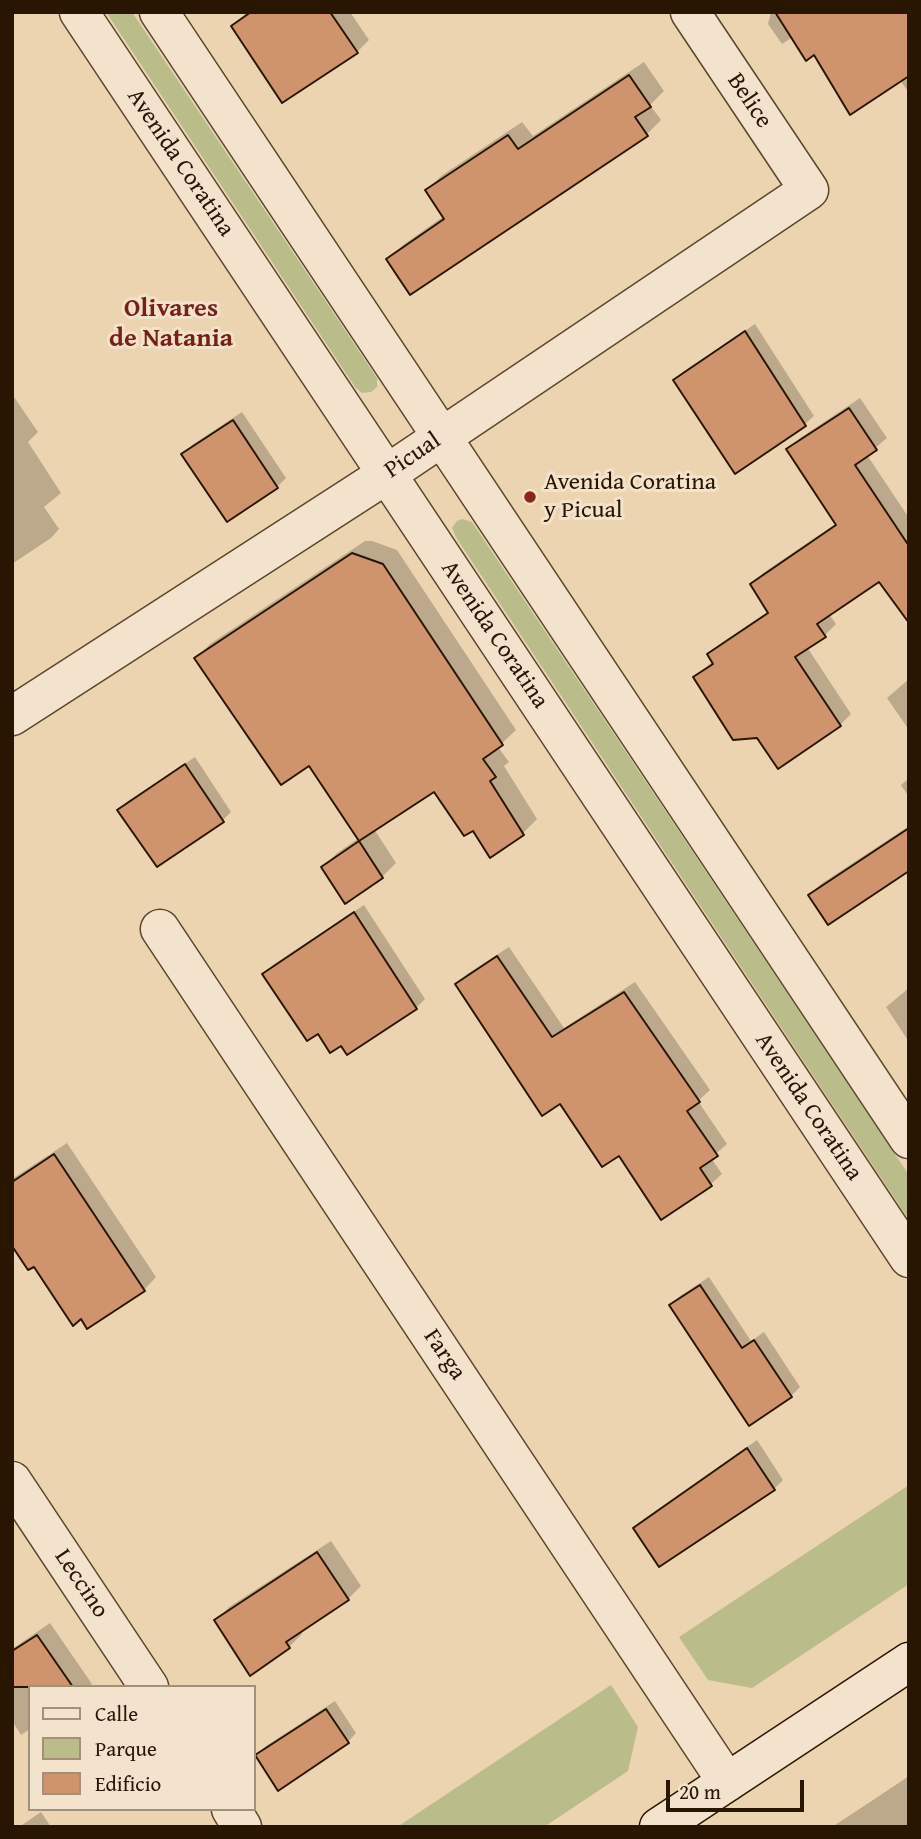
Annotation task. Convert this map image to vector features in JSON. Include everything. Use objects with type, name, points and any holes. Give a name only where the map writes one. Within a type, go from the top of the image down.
[{"type":"street","name":"Avenida Coratina","points":[[79,12],[909,1258]]},
{"type":"street","points":[[159,12],[909,1139]]},
{"type":"street","name":"Belice","points":[[690,12],[808,190]]},
{"type":"street","name":"Picual","points":[[12,716],[387,474],[808,190]]},
{"type":"street","name":"Farga","points":[[160,929],[727,1782]]},
{"type":"street","name":"Leccino","points":[[12,1481],[148,1685]]},
{"type":"street","points":[[659,1827],[909,1662]]},
{"type":"street","points":[[231,1811],[242,1827]]},
{"type":"green space","points":[[106,12],[132,12],[377,378],[377,387],[371,392],[362,393],[355,387]]},
{"type":"green space","points":[[462,519],[472,522],[909,1175],[909,1220],[457,539],[452,528]]},
{"type":"green space","points":[[909,1485],[909,1584],[752,1688],[708,1680],[679,1637]]},
{"type":"green space","points":[[611,1685],[638,1727],[628,1771],[544,1827],[397,1827]]},
{"type":"building","points":[[251,12],[330,12],[358,53],[282,103],[231,26]]},
{"type":"building","points":[[775,12],[909,12],[909,76],[850,115],[814,55],[806,61]]},
{"type":"building","points":[[629,75],[651,107],[635,117],[648,136],[410,295],[386,259],[444,219],[425,190],[508,135],[518,149]]},
{"type":"building","points":[[745,331],[806,426],[735,474],[673,380]]},
{"type":"building","points":[[849,408],[877,450],[855,465],[909,546],[909,623],[879,582],[817,624],[826,637],[795,657],[841,726],[778,769],[757,738],[733,740],[693,677],[713,664],[707,654],[768,613],[750,584],[836,525],[786,449]]},
{"type":"building","points":[[233,420],[278,488],[227,522],[181,454]]},
{"type":"building","points":[[352,553],[383,564],[503,745],[483,759],[496,777],[490,781],[524,835],[490,858],[473,831],[464,836],[434,792],[359,841],[309,766],[281,785],[194,658]]},
{"type":"building","points":[[185,764],[224,822],[157,867],[117,810]]},
{"type":"building","points":[[909,828],[909,871],[828,925],[808,895]]},
{"type":"building","points":[[359,841],[383,878],[345,904],[321,867]]},
{"type":"building","points":[[354,912],[417,1009],[347,1055],[341,1046],[330,1053],[318,1034],[307,1041],[262,974]]},
{"type":"building","points":[[497,956],[552,1037],[624,992],[700,1102],[687,1111],[718,1156],[700,1168],[712,1186],[661,1220],[619,1156],[602,1167],[560,1104],[542,1116],[455,984]]},
{"type":"building","points":[[54,1154],[145,1291],[87,1329],[81,1319],[73,1326],[34,1267],[28,1270],[12,1246],[12,1182]]},
{"type":"building","points":[[700,1285],[742,1348],[754,1340],[792,1397],[749,1426],[669,1305]]},
{"type":"building","points":[[747,1448],[775,1490],[659,1567],[633,1528]]},
{"type":"building","points":[[317,1552],[349,1600],[286,1642],[290,1648],[250,1676],[214,1620]]},
{"type":"building","points":[[37,1635],[72,1685],[12,1687],[12,1651]]},
{"type":"building","points":[[326,1709],[349,1743],[278,1791],[256,1754]]},
{"type":"place","name":"Avenida Coratina y Picual","points":[[530,497]]},
{"type":"district","name":"Olivares de Natania","points":[[171,324]]}]
